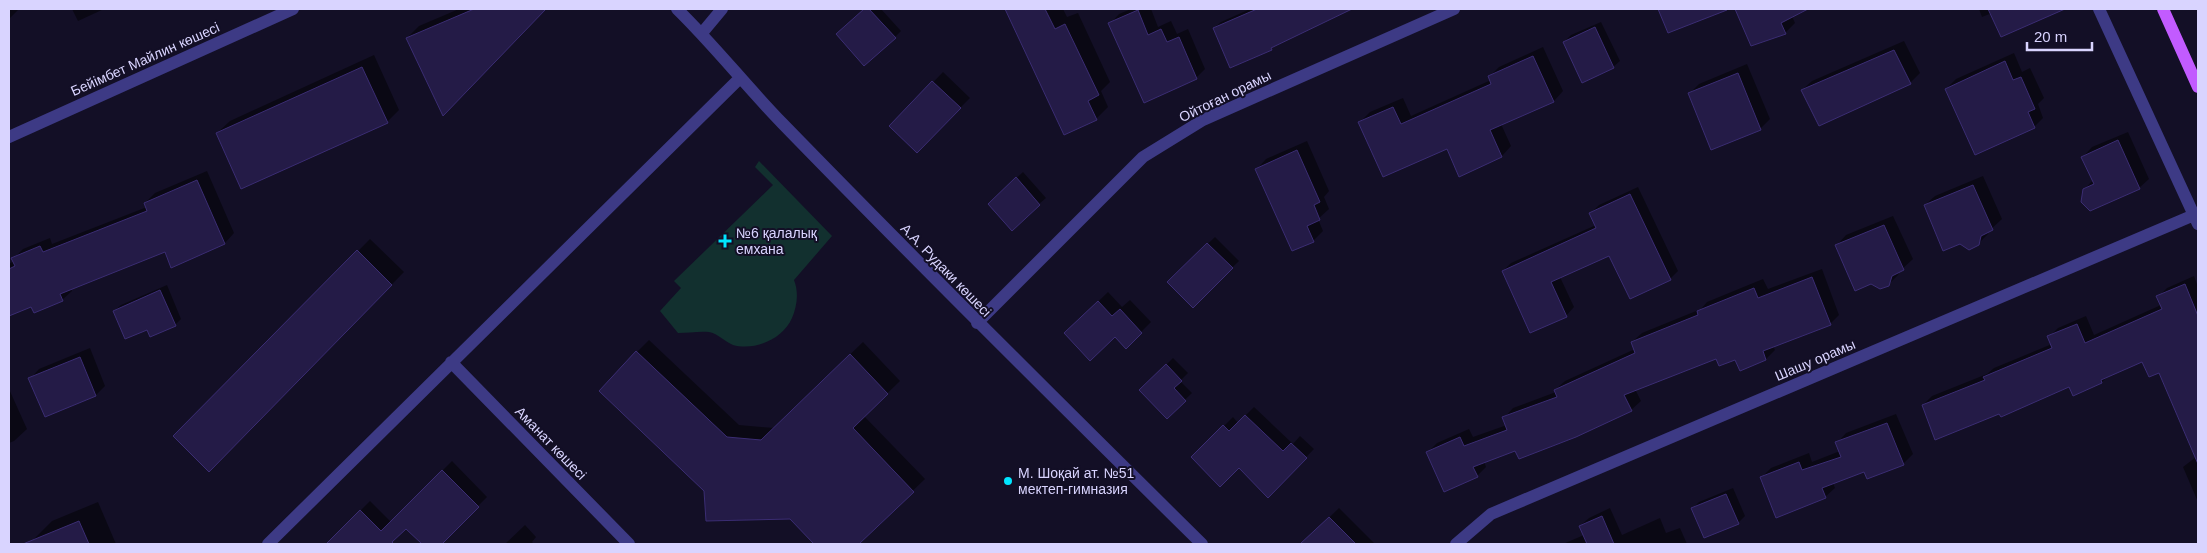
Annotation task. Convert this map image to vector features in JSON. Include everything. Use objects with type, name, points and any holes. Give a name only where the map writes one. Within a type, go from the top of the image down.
[{"type":"main road","points":[[2163,9],[2198,86]]},
{"type":"street","name":"Бейімбет Майлин көшесі","points":[[9,138],[293,9]]},
{"type":"street","name":"А.А. Рудаки көшесі","points":[[677,9],[702,33],[739,79],[977,323],[1202,544]]},
{"type":"street","points":[[702,33],[722,9]]},
{"type":"street","name":"Ойтоған орамы","points":[[977,323],[1143,157],[1203,120],[1454,9]]},
{"type":"street","points":[[2099,9],[2196,220]]},
{"type":"street","points":[[268,544],[739,79]]},
{"type":"street","name":"Шашу орамы","points":[[1456,544],[1491,514],[2196,220]]},
{"type":"street","name":"Аманат көшесі","points":[[451,362],[629,544]]},
{"type":"green space","points":[[759,161],[832,236],[794,280],[797,295],[794,313],[788,325],[775,337],[759,345],[741,346],[733,345],[709,332],[678,333],[660,311],[681,288],[674,281],[773,185],[755,167]]},
{"type":"building","points":[[474,9],[546,9],[443,116],[406,38]]},
{"type":"building","points":[[864,9],[869,9],[896,38],[864,66],[836,34]]},
{"type":"building","points":[[1005,9],[1045,9],[1055,29],[1065,24],[1099,95],[1088,101],[1097,120],[1064,135]]},
{"type":"building","points":[[1257,9],[1352,9],[1271,48],[1272,50],[1230,68],[1213,28]]},
{"type":"building","points":[[1658,9],[1726,9],[1727,10],[1668,33]]},
{"type":"building","points":[[1735,9],[1808,9],[1781,23],[1786,34],[1751,46]]},
{"type":"building","points":[[1988,9],[2065,9],[2001,37]]},
{"type":"building","points":[[1138,10],[1148,35],[1161,29],[1167,42],[1179,37],[1197,79],[1144,103],[1108,23]]},
{"type":"building","points":[[1595,27],[1614,68],[1582,83],[1563,42]]},
{"type":"building","points":[[1894,50],[1911,84],[1819,126],[1801,90]]},
{"type":"building","points":[[1533,56],[1554,102],[1490,130],[1502,157],[1459,177],[1447,149],[1383,177],[1358,122],[1393,107],[1401,124],[1491,84],[1488,76]]},
{"type":"building","points":[[2005,61],[2013,80],[2021,77],[2035,109],[2028,112],[2035,128],[1975,155],[1945,89]]},
{"type":"building","points":[[362,67],[388,123],[241,189],[216,133]]},
{"type":"building","points":[[1738,73],[1761,130],[1711,150],[1688,93]]},
{"type":"building","points":[[932,81],[961,108],[917,153],[889,126]]},
{"type":"building","points":[[2118,140],[2140,189],[2090,211],[2081,202],[2083,189],[2094,184],[2081,157]]},
{"type":"building","points":[[1297,150],[1320,202],[1314,205],[1320,220],[1307,226],[1314,242],[1292,251],[1255,169]]},
{"type":"building","points":[[1016,177],[1040,205],[1012,231],[988,204]]},
{"type":"building","points":[[197,180],[225,244],[171,268],[165,252],[60,294],[63,301],[34,313],[31,307],[9,316],[9,269],[15,266],[11,258],[40,246],[43,252],[147,211],[144,203]]},
{"type":"building","points":[[1973,185],[1993,230],[1981,236],[1979,245],[1969,250],[1960,244],[1943,251],[1924,205]]},
{"type":"building","points":[[1630,194],[1671,280],[1630,299],[1609,256],[1551,282],[1567,317],[1530,333],[1502,271],[1596,228],[1589,213]]},
{"type":"building","points":[[1884,225],[1904,270],[1892,276],[1889,286],[1880,289],[1871,284],[1855,291],[1835,245]]},
{"type":"building","points":[[1207,243],[1233,268],[1193,308],[1167,282]]},
{"type":"building","points":[[357,250],[392,285],[209,472],[173,436]]},
{"type":"building","points":[[1812,277],[1831,325],[1763,351],[1766,360],[1740,371],[1735,360],[1719,366],[1716,359],[1624,395],[1632,411],[1576,437],[1519,459],[1515,451],[1473,467],[1478,477],[1444,492],[1426,452],[1460,437],[1464,446],[1507,430],[1502,417],[1557,397],[1554,390],[1635,353],[1631,342],[1698,315],[1697,311],[1754,288],[1758,298]]},
{"type":"building","points":[[2185,284],[2198,316],[2198,464],[2159,373],[2149,377],[2142,362],[2101,380],[2102,383],[2073,396],[2069,387],[2001,417],[1999,414],[1935,440],[1922,405],[1985,380],[1983,377],[2052,348],[2047,336],[2077,324],[2085,343],[2162,309],[2156,296]]},
{"type":"building","points":[[160,290],[176,326],[150,337],[147,330],[125,339],[113,311]]},
{"type":"building","points":[[1098,301],[1112,316],[1120,309],[1142,333],[1126,349],[1115,337],[1090,361],[1064,333]]},
{"type":"building","points":[[636,351],[727,437],[761,440],[850,354],[888,394],[853,428],[914,492],[859,544],[814,544],[790,519],[706,521],[704,491],[599,391]]},
{"type":"building","points":[[80,357],[96,396],[45,417],[28,378]]},
{"type":"building","points":[[1166,364],[1182,381],[1174,388],[1186,401],[1167,419],[1139,390]]},
{"type":"building","points":[[1245,415],[1283,451],[1291,443],[1307,458],[1268,498],[1239,468],[1220,487],[1191,457],[1223,425],[1229,431]]},
{"type":"building","points":[[1887,423],[1904,465],[1867,479],[1864,472],[1822,488],[1826,498],[1776,518],[1760,477],[1799,462],[1802,470],[1841,457],[1835,442]]},
{"type":"building","points":[[442,470],[479,507],[442,544],[422,544],[406,529],[392,542],[394,544],[326,544],[360,510],[381,531]]},
{"type":"building","points":[[1726,494],[1739,524],[1704,538],[1691,508]]},
{"type":"building","points":[[1602,516],[1614,544],[1587,544],[1579,526]]},
{"type":"building","points":[[1329,517],[1356,544],[1300,544]]},
{"type":"building","points":[[79,521],[89,544],[23,544]]},
{"type":"place","name":"№6 қалалық емхана","points":[[725,241]]},
{"type":"place","name":"М. Шоқай ат. №51 мектеп-гимназия","points":[[1008,481]]}]
